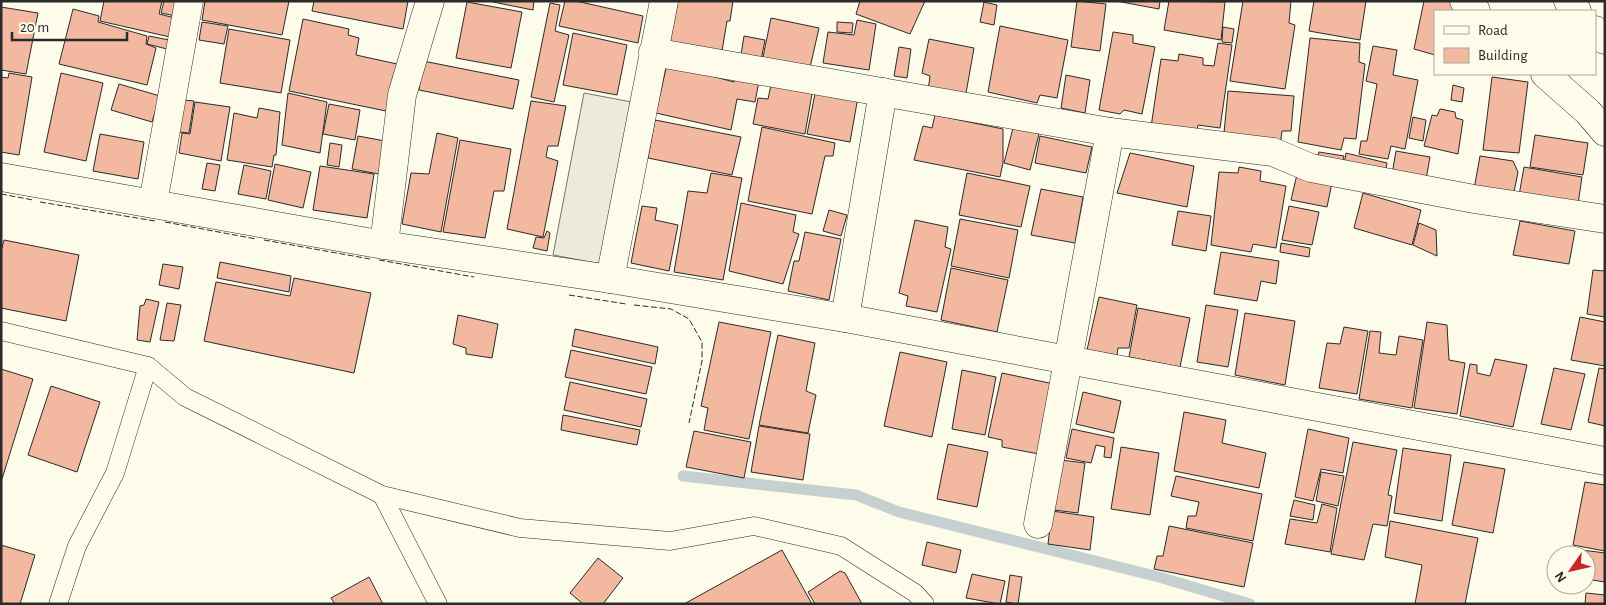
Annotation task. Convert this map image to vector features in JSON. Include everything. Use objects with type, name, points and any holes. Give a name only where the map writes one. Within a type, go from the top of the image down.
[{"type":"street","points":[[153,203],[189,1]]},
{"type":"street","points":[[384,245],[402,95],[430,1]]},
{"type":"street","points":[[610,280],[664,1]]},
{"type":"street","points":[[1464,1],[1475,10]]},
{"type":"street","points":[[1568,1],[1577,10]]},
{"type":"street","points":[[1596,31],[1605,40]]},
{"type":"street","points":[[653,52],[1110,132],[1273,152],[1311,168],[1474,199],[1605,219]]},
{"type":"street","points":[[1546,75],[1588,112],[1605,132]]},
{"type":"street","points":[[845,318],[883,92]]},
{"type":"street","points":[[1038,524],[1110,132]]},
{"type":"street","points":[[1,177],[384,245],[845,318],[1605,461]]},
{"type":"lane","points":[[1,331],[148,366],[184,397],[382,495],[520,528],[670,541],[754,526],[841,546],[915,592],[925,604]]},
{"type":"lane","points":[[58,604],[77,546],[115,473],[148,366]]},
{"type":"lane","points":[[382,495],[438,604]]},
{"type":"shaded area","points":[[584,93],[637,103],[606,265],[553,255]]},
{"type":"building","points":[[104,1],[162,1],[159,14],[175,18],[170,37],[100,21]]},
{"type":"building","points":[[164,1],[180,1],[176,16],[161,13]]},
{"type":"building","points":[[205,1],[289,1],[282,35],[202,20]]},
{"type":"building","points":[[314,1],[408,1],[403,29],[312,11]]},
{"type":"building","points":[[488,1],[534,1],[533,10]]},
{"type":"building","points":[[565,1],[576,1],[643,16],[638,43],[559,26]]},
{"type":"building","points":[[678,1],[733,1],[730,21],[727,21],[721,57],[669,47]]},
{"type":"building","points":[[860,1],[925,1],[910,34],[856,14]]},
{"type":"building","points":[[1077,1],[1106,4],[1100,51],[1071,47]]},
{"type":"building","points":[[1116,1],[1160,1],[1159,9]]},
{"type":"building","points":[[1169,1],[1225,2],[1221,40],[1164,30]]},
{"type":"building","points":[[1243,1],[1291,1],[1289,23],[1295,25],[1285,89],[1230,81]]},
{"type":"building","points":[[1314,1],[1366,1],[1360,40],[1309,31]]},
{"type":"building","points":[[1424,1],[1450,1],[1459,10],[1434,10],[1434,55],[1414,49]]},
{"type":"building","points":[[467,2],[522,12],[511,68],[456,58]]},
{"type":"building","points":[[984,2],[997,5],[994,25],[980,22]]},
{"type":"building","points":[[550,3],[560,5],[555,31],[569,35],[554,102],[531,97]]},
{"type":"building","points":[[1,7],[38,13],[26,74],[1,70]]},
{"type":"building","points":[[73,9],[99,16],[98,22],[147,36],[146,44],[156,48],[147,85],[59,64]]},
{"type":"building","points":[[771,18],[819,28],[809,72],[762,62]]},
{"type":"building","points":[[303,19],[349,29],[348,35],[359,38],[356,55],[397,64],[386,111],[289,91]]},
{"type":"building","points":[[857,20],[876,24],[869,70],[823,63],[828,32],[854,35]]},
{"type":"building","points":[[202,22],[228,26],[224,44],[199,40]]},
{"type":"building","points":[[837,22],[853,23],[852,33],[837,32]]},
{"type":"building","points":[[1000,26],[1068,40],[1057,98],[1040,95],[1037,103],[988,92]]},
{"type":"building","points":[[1223,27],[1234,29],[1232,43],[1222,42]]},
{"type":"building","points":[[229,29],[290,40],[281,93],[220,83]]},
{"type":"building","points":[[1113,32],[1133,35],[1133,43],[1155,47],[1142,114],[1124,110],[1120,114],[1099,110]]},
{"type":"building","points":[[573,33],[627,45],[617,95],[563,85]]},
{"type":"building","points":[[149,36],[169,40],[167,49],[147,44]]},
{"type":"building","points":[[744,36],[765,40],[760,65],[740,61]]},
{"type":"building","points":[[1310,38],[1360,43],[1359,62],[1365,64],[1356,139],[1344,138],[1341,150],[1298,142]]},
{"type":"building","points":[[929,39],[974,48],[965,99],[928,91],[930,76],[922,73]]},
{"type":"building","points":[[1218,43],[1232,45],[1220,128],[1198,125],[1195,140],[1150,134],[1161,59],[1178,61],[1179,54],[1203,58],[1203,65],[1214,66]]},
{"type":"building","points":[[1373,46],[1397,50],[1393,75],[1418,80],[1405,149],[1391,146],[1388,159],[1359,154],[1361,141],[1367,141],[1377,84],[1366,81]]},
{"type":"building","points":[[899,47],[911,49],[907,78],[894,76]]},
{"type":"building","points":[[423,61],[519,80],[513,109],[419,90]]},
{"type":"building","points":[[667,64],[734,82],[735,75],[759,81],[755,102],[737,99],[731,130],[656,113]]},
{"type":"building","points":[[9,73],[32,77],[19,155],[1,152],[1,77],[8,78]]},
{"type":"building","points":[[61,73],[103,83],[86,161],[44,152]]},
{"type":"building","points":[[1066,75],[1090,80],[1085,113],[1061,108]]},
{"type":"building","points":[[1492,77],[1528,82],[1519,153],[1483,150]]},
{"type":"building","points":[[772,80],[813,88],[805,134],[753,124],[758,98],[768,99]]},
{"type":"building","points":[[119,84],[160,96],[152,122],[111,110]]},
{"type":"building","points":[[1453,85],[1464,88],[1462,102],[1451,100]]},
{"type":"building","points":[[816,89],[858,97],[850,142],[807,134]]},
{"type":"building","points":[[1228,91],[1294,96],[1291,131],[1282,131],[1280,146],[1224,133]]},
{"type":"building","points":[[288,93],[327,102],[320,153],[282,145]]},
{"type":"building","points":[[184,100],[194,101],[189,133],[179,132]]},
{"type":"building","points":[[531,101],[566,106],[558,146],[548,146],[546,157],[558,161],[543,237],[507,229]]},
{"type":"building","points":[[195,102],[230,107],[221,161],[179,153],[182,133],[190,134]]},
{"type":"building","points":[[329,104],[360,110],[355,140],[323,134]]},
{"type":"building","points":[[259,108],[280,112],[276,155],[274,155],[272,167],[227,160],[234,113],[257,118]]},
{"type":"building","points":[[1440,109],[1455,112],[1456,118],[1463,120],[1458,154],[1424,146],[1432,115],[1437,116]]},
{"type":"building","points":[[935,115],[1003,129],[1003,163],[1000,177],[914,160],[923,126],[932,128]]},
{"type":"building","points":[[1413,117],[1426,120],[1423,141],[1409,138]]},
{"type":"building","points":[[655,120],[741,137],[732,175],[648,158]]},
{"type":"building","points":[[1014,124],[1040,130],[1030,170],[1004,163]]},
{"type":"building","points":[[762,127],[835,143],[833,156],[825,156],[812,214],[748,201]]},
{"type":"building","points":[[437,133],[458,138],[441,232],[402,224],[411,173],[429,174]]},
{"type":"building","points":[[100,134],[144,142],[138,179],[93,171]]},
{"type":"building","points":[[1535,135],[1588,143],[1583,175],[1530,167]]},
{"type":"building","points":[[358,136],[385,141],[379,174],[352,169]]},
{"type":"building","points":[[1040,136],[1092,147],[1086,173],[1035,163]]},
{"type":"building","points":[[460,140],[511,149],[504,191],[494,191],[485,238],[443,232]]},
{"type":"building","points":[[330,143],[342,145],[339,167],[327,165]]},
{"type":"building","points":[[1396,151],[1430,157],[1425,185],[1391,180]]},
{"type":"building","points":[[1319,152],[1344,156],[1341,170],[1316,165]]},
{"type":"building","points":[[1130,153],[1194,166],[1187,207],[1117,193]]},
{"type":"building","points":[[1346,153],[1387,163],[1384,179],[1343,171]]},
{"type":"building","points":[[1480,156],[1513,161],[1518,172],[1512,202],[1473,195]]},
{"type":"building","points":[[207,163],[220,165],[215,191],[202,189]]},
{"type":"building","points":[[275,164],[311,172],[303,208],[268,200]]},
{"type":"building","points":[[244,165],[271,171],[266,199],[238,194]]},
{"type":"building","points":[[320,166],[374,174],[367,218],[313,210]]},
{"type":"building","points":[[1239,167],[1261,171],[1260,181],[1286,186],[1276,248],[1253,244],[1251,252],[1211,245],[1219,172],[1238,173]]},
{"type":"building","points":[[1524,167],[1582,177],[1577,211],[1518,201]]},
{"type":"building","points":[[1298,170],[1333,178],[1327,207],[1291,200]]},
{"type":"building","points":[[711,173],[742,178],[723,280],[674,272],[688,191],[707,193]]},
{"type":"building","points":[[967,173],[1030,186],[1021,227],[959,215]]},
{"type":"building","points":[[1041,189],[1083,197],[1075,243],[1031,235]]},
{"type":"building","points":[[1363,193],[1421,210],[1412,245],[1354,228]]},
{"type":"building","points":[[741,203],[796,215],[793,232],[799,234],[783,284],[729,271]]},
{"type":"building","points":[[642,206],[657,208],[655,220],[678,225],[669,271],[631,263]]},
{"type":"building","points":[[1289,206],[1319,212],[1312,245],[1282,240]]},
{"type":"building","points":[[829,210],[847,215],[841,236],[823,231]]},
{"type":"building","points":[[1178,211],[1211,216],[1206,251],[1172,245]]},
{"type":"building","points":[[960,219],[1018,230],[1009,278],[951,266]]},
{"type":"building","points":[[915,220],[948,227],[945,247],[951,249],[937,312],[906,306],[908,296],[899,293]]},
{"type":"building","points":[[1520,221],[1575,231],[1569,264],[1513,255]]},
{"type":"building","points":[[1419,223],[1436,230],[1437,256],[1413,245]]},
{"type":"building","points":[[547,231],[550,233],[547,251],[533,248],[536,237],[544,238]]},
{"type":"building","points":[[805,232],[841,239],[829,300],[788,291],[794,261],[799,261]]},
{"type":"building","points":[[4,240],[79,255],[66,321],[1,308],[1,252]]},
{"type":"building","points":[[1281,243],[1310,248],[1309,257],[1280,252]]},
{"type":"building","points":[[1221,252],[1279,261],[1276,284],[1261,281],[1257,301],[1214,294]]},
{"type":"building","points":[[220,262],[291,276],[289,292],[217,278]]},
{"type":"building","points":[[163,264],[183,267],[179,289],[159,285]]},
{"type":"building","points":[[951,268],[1008,280],[997,332],[941,320]]},
{"type":"building","points":[[1593,270],[1605,271],[1605,317],[1587,314]]},
{"type":"building","points":[[294,278],[371,293],[354,373],[204,341],[216,282],[290,296]]},
{"type":"building","points":[[1099,297],[1137,305],[1129,348],[1118,348],[1117,355],[1087,350]]},
{"type":"building","points":[[146,299],[159,302],[150,342],[137,340],[140,306],[144,305]]},
{"type":"building","points":[[167,303],[181,305],[174,341],[160,340]]},
{"type":"building","points":[[1206,305],[1238,310],[1228,367],[1197,362]]},
{"type":"building","points":[[1138,308],[1190,318],[1180,367],[1129,357]]},
{"type":"building","points":[[1245,313],[1295,321],[1285,385],[1235,375]]},
{"type":"building","points":[[458,315],[498,324],[492,358],[466,354],[466,348],[453,344]]},
{"type":"building","points":[[1580,317],[1605,322],[1605,366],[1571,360]]},
{"type":"building","points":[[719,322],[771,332],[749,439],[704,430],[708,408],[701,406]]},
{"type":"building","points":[[1427,322],[1447,325],[1449,360],[1465,363],[1457,414],[1414,408]]},
{"type":"building","points":[[1344,327],[1368,331],[1357,394],[1319,388],[1327,343],[1340,344]]},
{"type":"building","points":[[575,329],[658,347],[655,364],[572,346]]},
{"type":"building","points":[[1370,331],[1381,332],[1379,353],[1396,355],[1399,336],[1423,340],[1412,408],[1359,399]]},
{"type":"building","points":[[778,335],[815,343],[806,391],[816,395],[808,433],[759,425]]},
{"type":"building","points":[[571,350],[652,367],[646,394],[565,377]]},
{"type":"building","points":[[900,352],[947,362],[932,437],[884,426]]},
{"type":"building","points":[[1495,359],[1527,365],[1513,427],[1460,416],[1470,364],[1477,365],[1477,373],[1490,376]]},
{"type":"building","points":[[1554,368],[1585,374],[1571,430],[1541,424]]},
{"type":"building","points":[[1599,368],[1605,369],[1605,426],[1588,422]]},
{"type":"building","points":[[1,369],[33,379],[2,479],[1,479]]},
{"type":"building","points":[[962,370],[996,377],[985,435],[952,429]]},
{"type":"building","points":[[1002,373],[1054,384],[1039,454],[1002,447],[1002,440],[988,437]]},
{"type":"building","points":[[570,382],[647,399],[641,427],[564,410]]},
{"type":"building","points":[[51,386],[100,402],[77,472],[28,455]]},
{"type":"building","points":[[1083,392],[1121,401],[1114,433],[1076,424]]},
{"type":"building","points":[[1184,412],[1226,420],[1222,443],[1266,453],[1259,488],[1174,471]]},
{"type":"building","points":[[563,415],[640,430],[637,445],[561,430]]},
{"type":"building","points":[[759,426],[810,434],[803,480],[751,472]]},
{"type":"building","points":[[1072,429],[1114,438],[1111,458],[1104,457],[1105,447],[1096,445],[1091,463],[1066,458]]},
{"type":"building","points":[[1308,429],[1349,438],[1343,473],[1321,469],[1313,501],[1295,497]]},
{"type":"building","points":[[694,431],[751,442],[744,478],[686,467]]},
{"type":"building","points":[[1353,442],[1397,450],[1388,495],[1392,496],[1387,526],[1373,524],[1364,560],[1331,554]]},
{"type":"building","points":[[948,444],[988,452],[977,507],[937,499]]},
{"type":"building","points":[[1121,447],[1159,453],[1150,515],[1111,509]]},
{"type":"building","points":[[1403,448],[1451,455],[1442,521],[1394,513]]},
{"type":"building","points":[[1061,460],[1085,463],[1078,513],[1054,510]]},
{"type":"building","points":[[1464,462],[1505,469],[1493,533],[1452,525]]},
{"type":"building","points":[[1321,472],[1344,476],[1338,506],[1316,501]]},
{"type":"building","points":[[1176,476],[1262,494],[1253,541],[1186,528],[1188,516],[1196,516],[1199,502],[1171,496]]},
{"type":"building","points":[[1585,482],[1605,485],[1605,551],[1596,549],[1596,545],[1573,545]]},
{"type":"building","points":[[1294,500],[1315,505],[1313,520],[1290,516]]},
{"type":"building","points":[[1322,504],[1337,508],[1330,552],[1285,544],[1290,519],[1317,523]]},
{"type":"building","points":[[1052,511],[1094,517],[1090,550],[1048,544]]},
{"type":"building","points":[[1390,521],[1478,538],[1465,604],[1415,604],[1422,565],[1385,557]]},
{"type":"building","points":[[1169,526],[1253,543],[1244,587],[1154,569],[1157,556],[1163,556]]},
{"type":"building","points":[[927,542],[961,550],[956,573],[922,565]]},
{"type":"building","points":[[1,545],[35,555],[20,604],[1,604]]},
{"type":"building","points":[[782,550],[812,604],[684,604]]},
{"type":"building","points":[[1596,552],[1605,553],[1605,582],[1596,581]]},
{"type":"building","points":[[598,558],[623,578],[603,604],[583,604],[570,593]]},
{"type":"building","points":[[840,571],[845,573],[862,604],[815,604],[808,592]]},
{"type":"building","points":[[972,574],[1005,581],[1000,604],[966,598]]},
{"type":"building","points":[[1010,575],[1022,577],[1018,604],[1006,602]]},
{"type":"building","points":[[369,577],[383,604],[335,604],[331,598]]},
{"type":"building","points":[[1586,595],[1605,595],[1605,604],[1585,604]]},
{"type":"waterway","points":[[683,476],[856,495],[899,512],[1159,577],[1250,604]]},
{"type":"fence","points":[[1,194],[33,200]]},
{"type":"fence","points":[[40,202],[155,221]]},
{"type":"fence","points":[[165,222],[256,239]]},
{"type":"fence","points":[[264,240],[370,259]]},
{"type":"fence","points":[[379,260],[474,277]]},
{"type":"fence","points":[[569,295],[626,304]]},
{"type":"fence","points":[[634,305],[671,309],[689,319],[702,342],[702,361],[689,423]]}]
